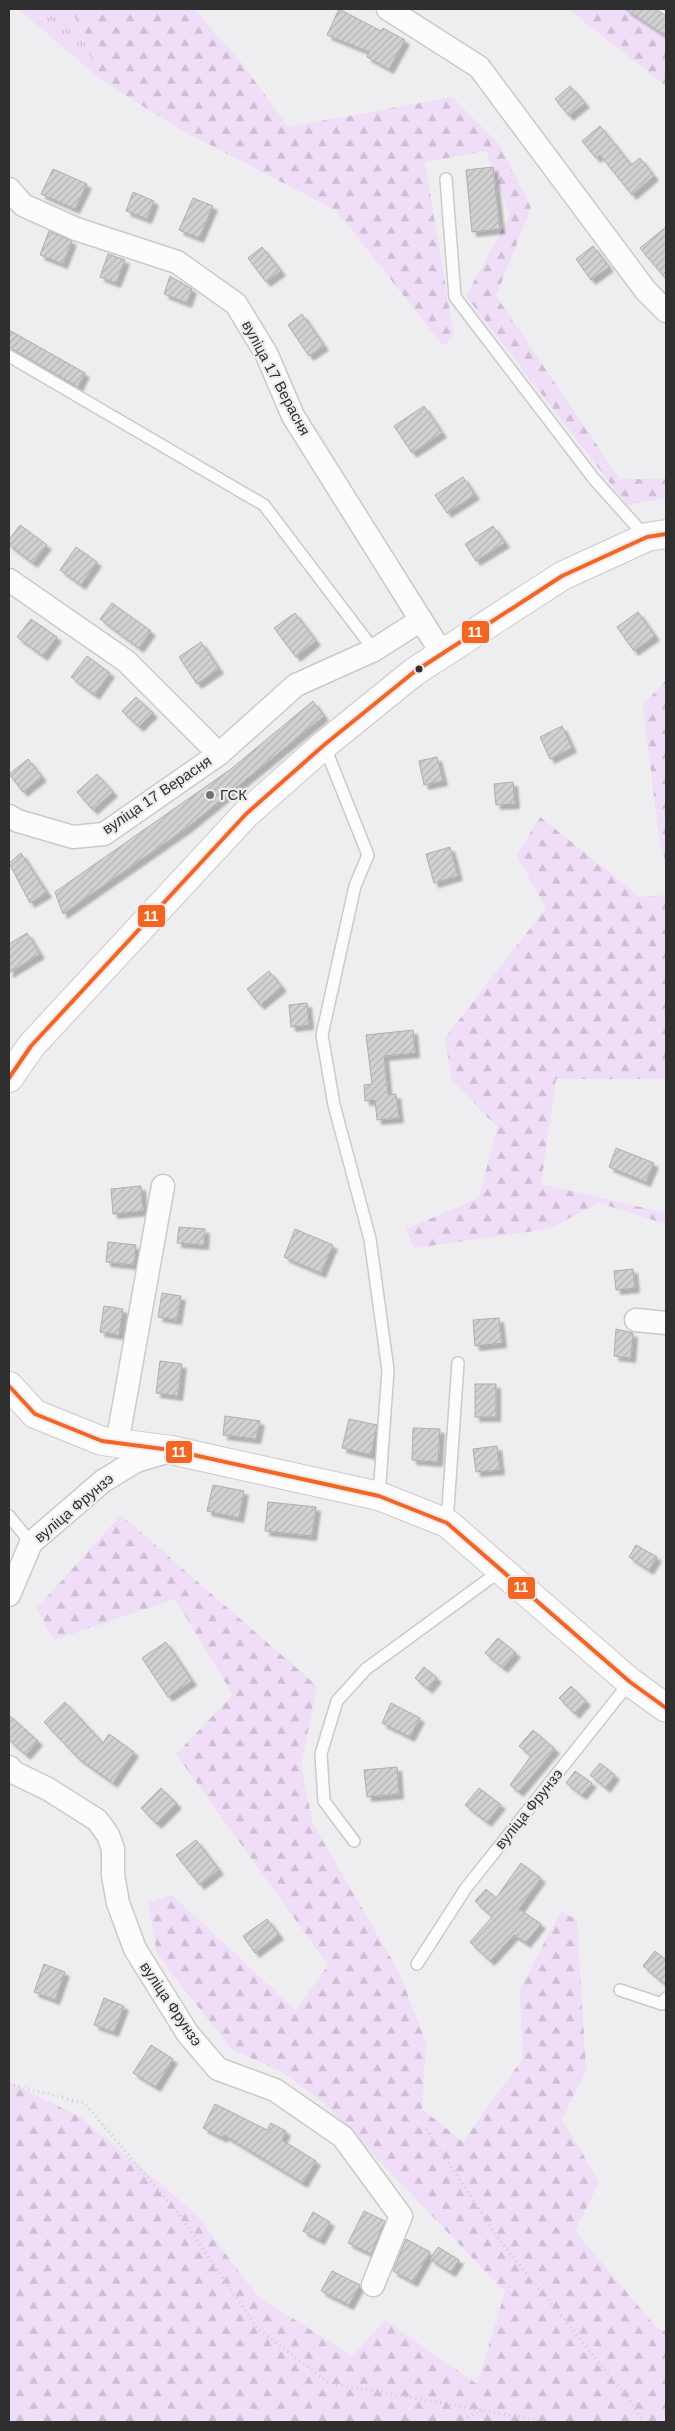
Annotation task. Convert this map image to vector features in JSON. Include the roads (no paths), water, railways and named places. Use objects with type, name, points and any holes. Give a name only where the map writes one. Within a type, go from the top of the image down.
[{"type":"street","points":[[388,9],[479,67],[646,291],[666,311]]},
{"type":"street","name":"вуліца 17 Верасня","points":[[9,189],[23,205],[76,229],[177,262],[236,304],[267,355],[293,416],[443,655]]},
{"type":"street","points":[[9,1078],[31,1046],[246,814],[324,745],[414,672],[443,655],[562,576],[656,536]]},
{"type":"street","name":"вуліца 17 Верасня","points":[[9,580],[126,661],[219,754]]},
{"type":"street","name":"вуліца 17 Верасня","points":[[9,816],[18,821],[73,837],[104,834],[219,754],[296,685],[374,650],[421,620]]},
{"type":"street","points":[[117,1444],[163,1186]]},
{"type":"street","points":[[636,1320],[666,1323]]},
{"type":"street","points":[[9,1386],[36,1414],[102,1441],[171,1450]]},
{"type":"street","name":"вуліца Фрунзэ","points":[[9,1595],[32,1543],[103,1481],[136,1461],[171,1450],[378,1496],[447,1523],[630,1682],[666,1708]]},
{"type":"street","name":"вуліца Фрунзэ","points":[[9,1767],[15,1773],[48,1789],[97,1820],[108,1835],[113,1850],[113,1875],[118,1903],[135,1949],[188,2034],[218,2069],[274,2090],[343,2137],[401,2216],[373,2285]]},
{"type":"lane","points":[[446,179],[455,297],[594,479],[656,536]]},
{"type":"lane","points":[[9,356],[264,505],[374,650]]},
{"type":"lane","points":[[324,745],[368,855],[355,886],[322,1035],[334,1105],[370,1239],[388,1370],[378,1496]]},
{"type":"lane","points":[[447,1523],[458,1362]]},
{"type":"lane","points":[[9,1516],[32,1543]]},
{"type":"lane","points":[[354,1841],[324,1802],[321,1754],[337,1701],[366,1669],[500,1571]]},
{"type":"lane","name":"вуліца Фрунзэ","points":[[417,1964],[466,1888],[630,1682]]},
{"type":"lane","points":[[620,1990],[662,2004],[666,1998]]},
{"type":"place","name":"ГСК","points":[[210,795]]}]
